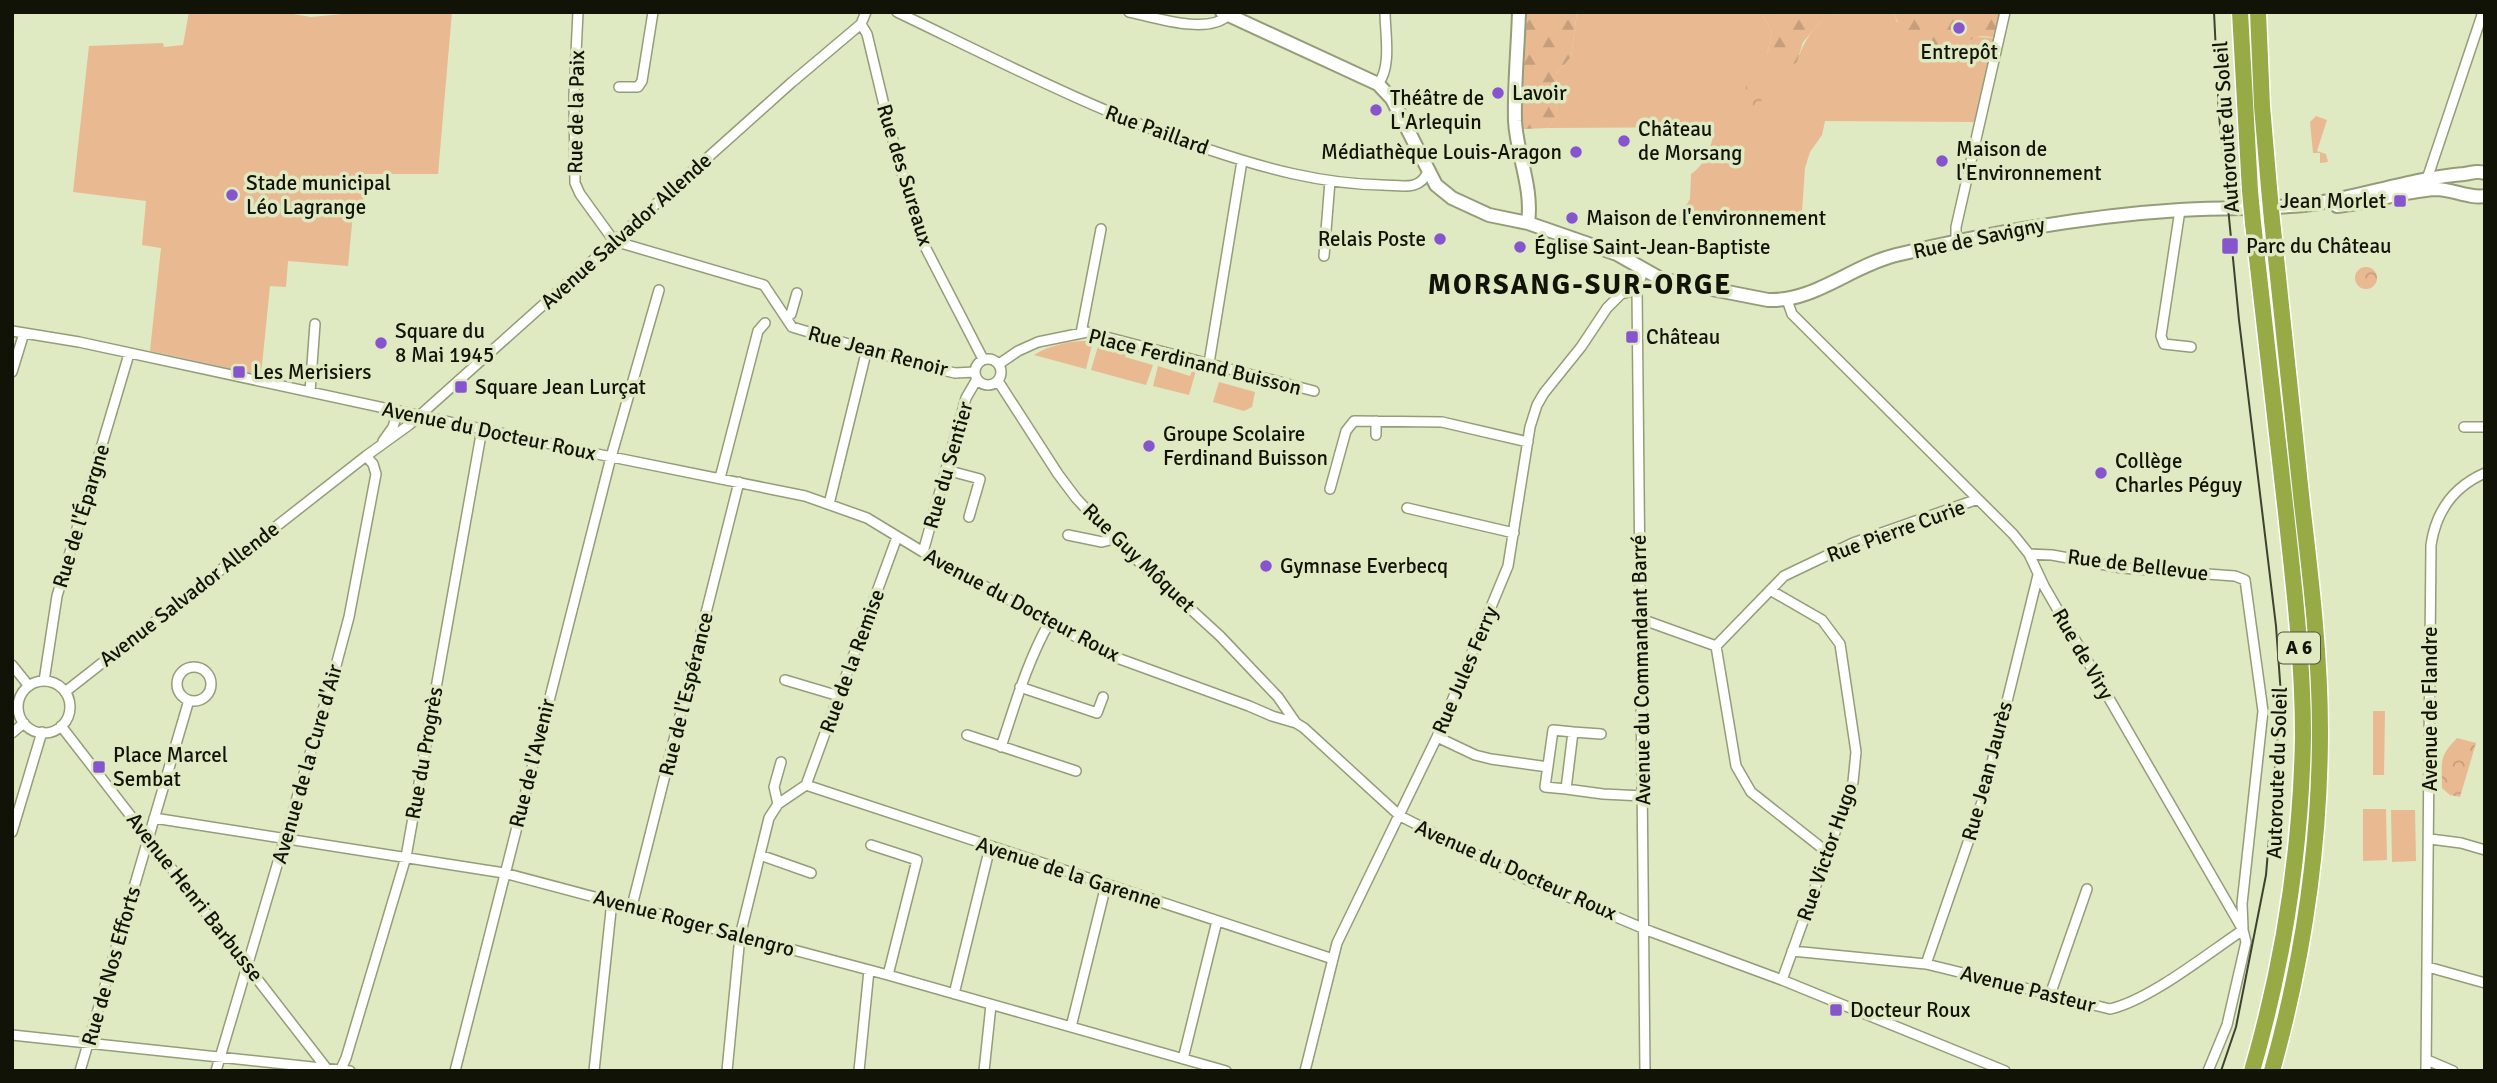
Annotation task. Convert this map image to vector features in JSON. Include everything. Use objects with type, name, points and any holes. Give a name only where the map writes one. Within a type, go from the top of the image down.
[{"type":"highway","name":"Autoroute du Soleil","points":[[2240,12],[2250,191],[2296,610],[2303,734],[2300,817],[2291,900],[2275,985],[2252,1071]]},
{"type":"highway","name":"Autoroute du Soleil","points":[[2258,12],[2261,95],[2269,188],[2318,652],[2320,731],[2317,818],[2309,900],[2292,990],[2272,1071]]},
{"type":"main road","points":[[1519,12],[1515,121],[1528,182],[1528,223]]},
{"type":"main road","points":[[1225,14],[1378,84],[1392,99],[1427,171],[1440,191],[1473,209],[1528,223],[1617,254],[1643,271],[1680,285],[1768,300],[1787,300]]},
{"type":"main road","name":"Rue de Savigny","points":[[1787,300],[1800,297],[1872,262],[2069,220],[2180,210],[2316,203],[2427,179],[2478,173]]},
{"type":"main road","name":"Rue de Savigny","points":[[2478,173],[2468,177],[2466,187],[2480,198]]},
{"type":"main road","name":"Rue de Savigny","points":[[2316,203],[2351,205],[2433,189],[2456,191],[2480,198]]},
{"type":"street","name":"Rue de la Paix","points":[[578,12],[574,107],[575,183],[614,241]]},
{"type":"street","points":[[619,87],[638,87],[642,82],[653,12]]},
{"type":"street","name":"Avenue Salvador Allende","points":[[65,692],[420,415],[860,24],[866,12]]},
{"type":"street","name":"Rue Paillard","points":[[897,12],[1103,111],[1242,161],[1305,178],[1330,181],[1416,185],[1424,179],[1427,171]]},
{"type":"street","points":[[1129,12],[1184,24],[1219,23],[1225,14]]},
{"type":"street","points":[[1378,84],[1384,77],[1385,68],[1385,12]]},
{"type":"street","points":[[1956,243],[1956,227],[2005,12]]},
{"type":"street","points":[[2427,179],[2483,12]]},
{"type":"street","name":"Rue des Sureaux","points":[[860,24],[867,34],[920,237],[983,359]]},
{"type":"street","points":[[1209,363],[1242,161]]},
{"type":"street","points":[[1324,256],[1330,181]]},
{"type":"street","points":[[2180,210],[2161,336],[2164,344],[2168,346],[2191,347]]},
{"type":"street","points":[[1081,332],[1101,229]]},
{"type":"street","name":"Rue Jean Renoir","points":[[614,241],[764,285],[792,327],[955,373],[976,375]]},
{"type":"street","name":"Avenue du Commandant Barré","points":[[1643,271],[1637,289],[1645,1071]]},
{"type":"street","name":"Rue Jules Ferry","points":[[1305,1071],[1337,943],[1437,737],[1504,578],[1536,405],[1603,314],[1622,293],[1637,289]]},
{"type":"street","name":"Rue de l'Avenir","points":[[455,1071],[611,457],[659,290]]},
{"type":"street","name":"Rue Jean Renoir","points":[[786,318],[791,314],[797,293]]},
{"type":"street","name":"Rue de Viry","points":[[1787,300],[1792,314],[1978,499],[2029,554],[2038,575],[2243,930]]},
{"type":"street","points":[[720,478],[758,331],[765,323]]},
{"type":"street","points":[[310,393],[315,324]]},
{"type":"street","name":"Avenue du Docteur Roux","points":[[12,331],[79,342],[611,457],[805,496],[829,504],[867,519],[1109,655],[1296,723],[1399,816],[1521,877],[2005,1071]]},
{"type":"street","name":"Place Ferdinand Buisson","points":[[999,364],[1038,342],[1081,332],[1098,333],[1314,391]]},
{"type":"street","points":[[12,372],[24,333]]},
{"type":"street","points":[[829,504],[867,349]]},
{"type":"street","name":"Rue de l'Épargne","points":[[44,681],[57,596],[129,354]]},
{"type":"street","points":[[983,359],[992,359],[999,364],[1002,373],[998,381],[987,385],[976,375],[977,364],[983,359]]},
{"type":"street","name":"Rue du Sentier","points":[[923,552],[965,397],[976,375]]},
{"type":"street","name":"Rue Guy Môquet","points":[[998,381],[1058,474],[1114,539],[1203,620],[1270,688],[1296,723]]},
{"type":"street","name":"Avenue Salvador Allende","points":[[380,445],[393,427],[398,411]]},
{"type":"street","points":[[1330,489],[1349,426],[1354,421],[1442,422],[1528,442]]},
{"type":"street","points":[[1376,421],[1376,435]]},
{"type":"street","points":[[2464,427],[2485,426]]},
{"type":"street","name":"Rue du Progrès","points":[[340,1070],[346,1058],[405,857],[482,429]]},
{"type":"street","name":"Avenue de la Cure d'Air","points":[[216,1071],[249,966],[349,617],[376,474],[373,464],[366,456]]},
{"type":"street","points":[[946,470],[980,479],[969,517]]},
{"type":"street","name":"Avenue de Flandre","points":[[2426,1066],[2433,533],[2435,522],[2448,500],[2462,486],[2485,473]]},
{"type":"street","name":"Rue de l'Espérance","points":[[632,906],[739,482]]},
{"type":"street","name":"Rue Pierre Curie","points":[[1716,646],[1784,576],[1853,543],[1978,499]]},
{"type":"street","points":[[1407,508],[1514,533]]},
{"type":"street","points":[[1068,535],[1102,542],[1114,539]]},
{"type":"street","name":"Rue de la Remise","points":[[806,785],[897,537]]},
{"type":"street","name":"Rue de Bellevue","points":[[2029,554],[2052,555],[2122,568],[2235,576],[2245,580],[2263,711],[2242,904],[2243,930]]},
{"type":"street","name":"Rue Jean Jaurès","points":[[1926,964],[1983,799],[2038,575]]},
{"type":"street","name":"Rue Victor Hugo","points":[[1770,590],[1822,620],[1840,645],[1856,752],[1853,782],[1782,981]]},
{"type":"street","points":[[1641,619],[1716,646],[1736,766],[1751,792],[1827,852]]},
{"type":"street","points":[[1001,747],[1020,687],[1049,623]]},
{"type":"street","points":[[12,665],[29,686]]},
{"type":"street","points":[[785,680],[839,696]]},
{"type":"street","points":[[44,681],[52,682],[65,692],[70,706],[69,714],[61,726],[49,732],[29,728],[21,717],[19,704],[20,697],[29,686],[44,681]]},
{"type":"street","points":[[1020,687],[1097,713],[1103,698]]},
{"type":"street","name":"Rue de Nos Efforts","points":[[80,1071],[189,700]]},
{"type":"street","points":[[12,733],[24,723]]},
{"type":"street","name":"Avenue Henri Barbusse","points":[[61,726],[327,1069]]},
{"type":"street","points":[[1601,734],[1553,730],[1545,787],[1643,796]]},
{"type":"street","points":[[12,832],[42,732]]},
{"type":"street","points":[[1566,789],[1573,732]]},
{"type":"street","points":[[967,735],[1076,771]]},
{"type":"street","points":[[1437,737],[1475,755],[1548,767]]},
{"type":"street","points":[[778,804],[774,787],[781,762]]},
{"type":"street","points":[[727,1071],[740,936],[769,818],[778,804],[806,785]]},
{"type":"street","name":"Avenue de la Garenne","points":[[806,785],[1333,958]]},
{"type":"street","name":"Avenue Roger Salengro","points":[[154,818],[504,873],[888,975],[1226,1071]]},
{"type":"street","points":[[2430,839],[2461,843],[2485,850]]},
{"type":"street","points":[[871,845],[917,860],[888,975]]},
{"type":"street","points":[[954,995],[990,847]]},
{"type":"street","points":[[760,855],[811,873]]},
{"type":"street","points":[[1071,1027],[1106,885]]},
{"type":"street","points":[[2050,995],[2087,889]]},
{"type":"street","points":[[594,1071],[612,901]]},
{"type":"street","points":[[1183,1059],[1217,921]]},
{"type":"street","points":[[2208,1071],[2227,1025],[2246,942],[2243,930]]},
{"type":"street","name":"Avenue Pasteur","points":[[1792,951],[1926,964],[2110,1009],[2145,995],[2243,930]]},
{"type":"street","points":[[2428,967],[2485,983]]},
{"type":"street","points":[[859,1071],[869,971]]},
{"type":"street","points":[[984,1071],[991,1005]]},
{"type":"street","points":[[12,1035],[350,1071]]},
{"type":"street","points":[[2426,1066],[2453,1071]]},
{"type":"green space","points":[[1850,11],[1893,12],[1897,22],[1956,52],[1975,37],[1999,38],[1979,122],[1825,121],[1822,135],[1810,152],[1805,168],[1801,226],[1732,223],[1676,226],[1690,199],[1691,174],[1708,154],[1714,127],[1548,128],[1557,115],[1556,74],[1571,57],[1577,12],[1761,12],[1772,32],[1767,55],[1797,62],[1817,26],[1830,16]]},
{"type":"green space","name":"Stade municipal Léo Lagrange","points":[[189,12],[281,12],[311,17],[364,12],[452,12],[438,174],[365,174],[362,212],[353,213],[348,266],[288,261],[286,287],[270,286],[261,375],[150,351],[161,248],[142,245],[146,201],[73,192],[89,46],[163,43],[164,47],[183,45]]},
{"type":"green space","points":[[1524,12],[1577,12],[1571,57],[1556,74],[1557,115],[1548,128],[1522,129]]},
{"type":"green space","points":[[1761,12],[1838,12],[1819,24],[1803,42],[1797,62],[1782,72],[1767,55],[1772,32]]},
{"type":"green space","points":[[1893,12],[2005,12],[1999,38],[1976,37],[1956,51],[1943,53],[1924,49],[1916,44],[1903,30]]},
{"type":"green space","points":[[1746,85],[1762,86],[1761,107],[1745,106]]},
{"type":"green space","points":[[2316,116],[2327,120],[2317,151],[2326,154],[2328,162],[2320,163],[2320,153],[2313,153],[2310,122]]},
{"type":"green space","points":[[2366,267],[2374,270],[2377,278],[2374,286],[2366,289],[2358,286],[2355,278],[2358,270]]},
{"type":"green space","points":[[1093,341],[1086,369],[1034,355],[1062,344]]},
{"type":"green space","points":[[1099,343],[1127,351],[1125,357],[1153,365],[1146,385],[1091,370]]},
{"type":"green space","points":[[1158,366],[1190,376],[1194,366],[1197,367],[1189,395],[1153,386]]},
{"type":"green space","points":[[1219,382],[1255,392],[1252,407],[1244,411],[1213,402]]},
{"type":"green space","points":[[2373,711],[2385,711],[2384,775],[2373,775]]},
{"type":"green space","points":[[2457,738],[2476,743],[2460,797],[2450,795],[2442,788],[2442,760]]},
{"type":"green space","points":[[2363,809],[2386,809],[2387,860],[2363,861]]},
{"type":"green space","points":[[2391,810],[2415,810],[2416,861],[2392,862]]},
{"type":"tram line","points":[[2214,12],[2219,115],[2239,320],[2276,626],[2281,695],[2266,875],[2236,1027],[2221,1071]]},
{"type":"place","name":"Entrepôt","points":[[1959,28]]},
{"type":"place","name":"Lavoir","points":[[1498,93]]},
{"type":"place","name":"Théâtre de L'Arlequin","points":[[1376,110]]},
{"type":"place","name":"Château de Morsang","points":[[1624,141]]},
{"type":"place","name":"Médiathèque Louis-Aragon","points":[[1576,152]]},
{"type":"place","name":"Maison de l'Environnement","points":[[1942,161]]},
{"type":"place","name":"Stade municipal Léo Lagrange","points":[[232,195]]},
{"type":"place","name":"Jean Morlet","points":[[2400,201]]},
{"type":"place","name":"Maison de l'environnement","points":[[1572,218]]},
{"type":"place","name":"Relais Poste","points":[[1440,239]]},
{"type":"place","name":"Parc du Château","points":[[2230,246]]},
{"type":"place","name":"Église Saint-Jean-Baptiste","points":[[1520,247]]},
{"type":"place","name":"Château","points":[[1632,337]]},
{"type":"place","name":"Square du 8 Mai 1945","points":[[381,343]]},
{"type":"place","name":"Les Merisiers","points":[[239,372]]},
{"type":"place","name":"Square Jean Lurçat","points":[[461,387]]},
{"type":"place","name":"Groupe Scolaire Ferdinand Buisson","points":[[1149,446]]},
{"type":"place","name":"Collège Charles Péguy","points":[[2101,473]]},
{"type":"place","name":"Gymnase Everbecq","points":[[1266,566]]},
{"type":"place","name":"Place Marcel Sembat","points":[[99,767]]},
{"type":"place","name":"Docteur Roux","points":[[1836,1010]]},
{"type":"district","name":"MORSANG-SUR-ORGE","points":[[1580,285]]}]
